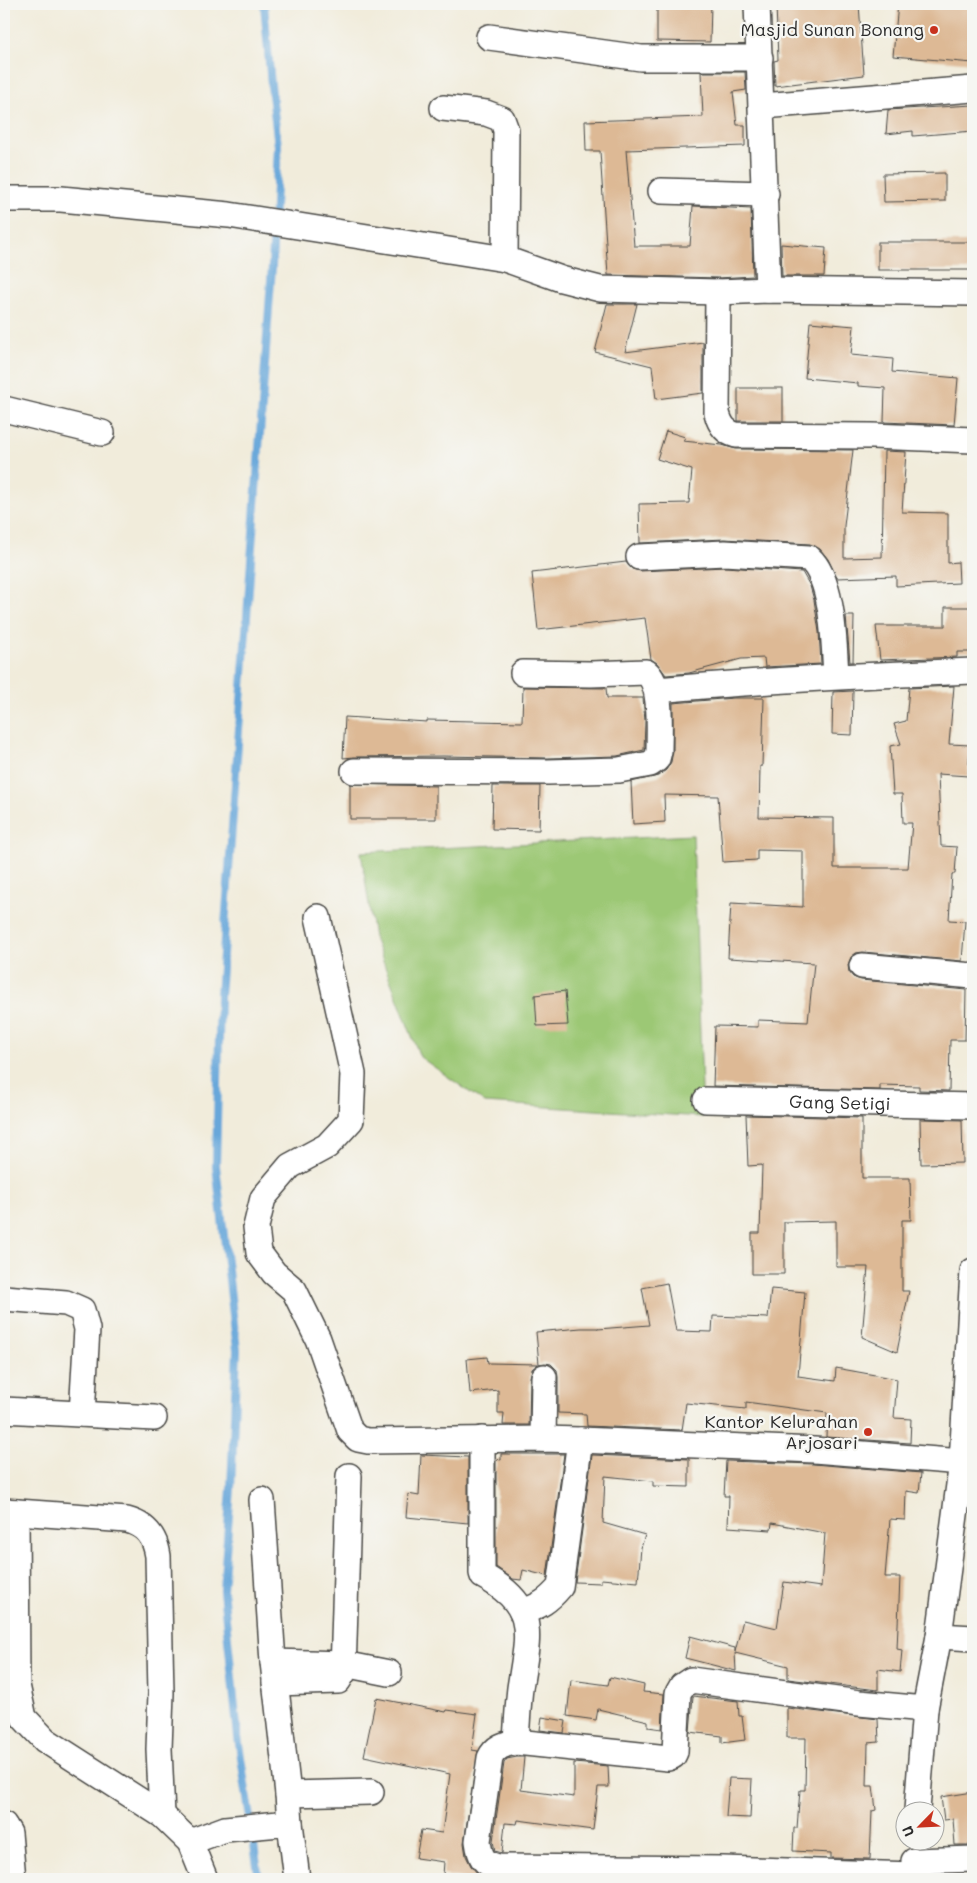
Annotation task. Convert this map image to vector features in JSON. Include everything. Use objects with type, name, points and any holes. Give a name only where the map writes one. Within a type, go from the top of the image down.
[{"type":"street","points":[[757,4],[766,194],[768,290]]},
{"type":"street","points":[[488,37],[641,58],[760,58]]},
{"type":"street","points":[[762,106],[973,90]]},
{"type":"street","points":[[443,108],[486,113],[502,119],[506,130],[505,259]]},
{"type":"street","points":[[661,191],[766,194]]},
{"type":"street","points":[[4,199],[62,199],[228,215],[505,259],[561,279],[600,289],[718,292],[768,290],[973,293]]},
{"type":"street","points":[[718,292],[717,414],[720,423],[727,432],[736,435],[872,436],[973,440]]},
{"type":"street","points":[[4,410],[102,433]]},
{"type":"street","points":[[639,557],[725,553],[809,558],[814,563],[820,576],[832,618],[836,676]]},
{"type":"street","points":[[354,771],[610,770],[650,764],[657,759],[659,751],[657,690],[652,678],[643,671],[591,674],[523,673]]},
{"type":"street","points":[[657,690],[749,681],[973,671]]},
{"type":"street","points":[[318,917],[353,1074],[351,1120],[327,1146],[290,1166],[263,1198],[256,1227],[259,1253],[274,1273],[294,1290],[318,1340],[350,1431],[358,1439],[368,1441],[543,1439],[966,1454]]},
{"type":"street","points":[[862,966],[973,976]]},
{"type":"street","name":"Gang Setigi","points":[[706,1100],[973,1106]]},
{"type":"street","points":[[918,1800],[925,1710],[939,1636],[966,1454],[973,1271]]},
{"type":"street","points":[[4,1298],[66,1303],[82,1310],[87,1329],[82,1414]]},
{"type":"street","points":[[543,1439],[544,1377]]},
{"type":"street","points":[[4,1410],[154,1418]]},
{"type":"street","points":[[482,1439],[482,1573],[503,1587],[516,1600],[528,1631],[519,1696],[516,1742]]},
{"type":"street","points":[[522,1612],[539,1606],[550,1598],[560,1586],[580,1440]]},
{"type":"street","points":[[344,1664],[350,1476]]},
{"type":"street","points":[[262,1500],[274,1673],[297,1879]]},
{"type":"street","points":[[162,1814],[159,1749],[162,1693],[158,1556],[153,1538],[142,1526],[127,1520],[10,1512],[17,1685],[24,1718],[45,1740],[162,1814],[190,1842],[204,1879]]},
{"type":"street","points":[[939,1636],[973,1638]]},
{"type":"street","points":[[274,1673],[344,1664],[389,1673]]},
{"type":"street","points":[[925,1710],[690,1680],[682,1686],[678,1693],[675,1752],[668,1758],[516,1742],[499,1747],[493,1752],[490,1758],[484,1792],[478,1841],[482,1858],[489,1865],[509,1867],[723,1869],[914,1864],[973,1859]]},
{"type":"street","points":[[288,1794],[371,1792]]},
{"type":"street","points":[[190,1842],[225,1829],[290,1823]]},
{"type":"street","points":[[4,1825],[9,1833],[13,1879]]},
{"type":"green space","points":[[693,835],[703,1117],[485,1103],[420,1057],[374,938],[361,852]]},
{"type":"building","points":[[657,4],[711,4],[710,42],[657,41]]},
{"type":"building","points":[[776,4],[859,4],[864,75],[775,86],[774,61],[778,60]]},
{"type":"building","name":"Masjid Sunan Bonang","points":[[898,4],[973,4],[973,63],[893,56]]},
{"type":"building","points":[[701,72],[745,72],[746,90],[733,92],[737,125],[745,125],[745,146],[626,150],[634,246],[690,246],[693,206],[751,209],[753,276],[718,278],[608,275],[600,151],[586,151],[585,121],[703,117]]},
{"type":"building","points":[[973,105],[973,131],[913,136],[913,131],[886,134],[888,110]]},
{"type":"building","points":[[945,173],[945,201],[884,202],[883,174]]},
{"type":"building","points":[[878,242],[973,242],[973,270],[878,270]]},
{"type":"building","points":[[781,244],[826,248],[824,276],[782,276]]},
{"type":"building","points":[[607,304],[637,304],[625,352],[703,342],[703,393],[656,399],[652,366],[595,352]]},
{"type":"building","points":[[810,322],[854,326],[851,355],[893,359],[892,372],[958,378],[954,425],[884,422],[885,388],[858,386],[858,383],[805,378]]},
{"type":"building","points":[[738,388],[783,388],[783,421],[738,421]]},
{"type":"building","points":[[666,431],[685,437],[683,441],[722,445],[736,449],[853,450],[844,526],[844,558],[882,557],[884,451],[906,452],[902,512],[948,513],[948,563],[958,562],[959,583],[896,586],[896,576],[837,578],[828,559],[820,549],[810,544],[724,539],[640,543],[639,504],[689,503],[692,470],[657,459]]},
{"type":"building","points":[[626,562],[632,569],[640,571],[725,567],[802,572],[810,586],[814,600],[821,664],[765,667],[764,658],[741,659],[689,673],[666,675],[657,663],[651,659],[645,618],[538,630],[532,573]]},
{"type":"building","points":[[945,607],[973,607],[973,652],[957,652],[957,657],[880,660],[876,626],[945,626]]},
{"type":"building","points":[[846,616],[854,616],[853,662],[850,662]]},
{"type":"building","points":[[954,686],[949,744],[970,745],[968,776],[938,774],[941,846],[957,847],[955,874],[952,874],[949,920],[965,921],[962,961],[863,952],[856,953],[851,957],[848,965],[849,972],[853,977],[861,980],[966,990],[965,1040],[950,1040],[949,1091],[919,1090],[919,1086],[880,1085],[880,1090],[713,1086],[715,1026],[758,1027],[758,1020],[808,1022],[814,963],[728,958],[731,903],[803,907],[803,851],[757,850],[757,860],[723,862],[718,796],[664,795],[665,822],[633,824],[631,782],[658,776],[666,770],[671,762],[673,751],[673,703],[734,698],[764,698],[759,817],[834,818],[834,868],[908,868],[912,823],[903,823],[902,794],[893,794],[890,746],[901,744],[894,724],[906,721],[909,688]]},
{"type":"building","points":[[523,687],[606,688],[607,698],[643,698],[645,721],[644,750],[617,756],[548,758],[443,756],[343,758],[345,717],[427,722],[427,720],[522,722]]},
{"type":"building","points":[[853,691],[852,735],[832,734],[833,692]]},
{"type":"building","points":[[350,784],[436,786],[436,819],[350,819]]},
{"type":"building","points":[[493,786],[540,786],[539,830],[492,829]]},
{"type":"building","points":[[565,991],[568,1025],[537,1026],[535,995]]},
{"type":"building","points":[[746,1115],[862,1118],[862,1178],[910,1178],[911,1220],[902,1220],[902,1291],[909,1291],[897,1352],[862,1337],[868,1267],[836,1267],[836,1221],[784,1222],[784,1274],[752,1274],[752,1233],[760,1233],[762,1165],[748,1166]]},
{"type":"building","points":[[920,1119],[962,1120],[963,1163],[921,1164]]},
{"type":"building","points":[[667,1283],[676,1331],[712,1332],[713,1316],[768,1318],[771,1289],[805,1292],[798,1376],[835,1381],[836,1368],[897,1379],[894,1418],[911,1419],[910,1443],[826,1437],[827,1413],[746,1402],[746,1409],[686,1403],[682,1430],[587,1426],[586,1414],[558,1413],[557,1370],[551,1364],[539,1364],[536,1332],[649,1325],[642,1288]]},
{"type":"building","points":[[487,1357],[488,1363],[538,1364],[532,1369],[530,1377],[529,1425],[503,1425],[504,1413],[498,1413],[498,1390],[470,1393],[467,1359]]},
{"type":"building","points":[[501,1454],[564,1454],[547,1576],[523,1570],[521,1580],[513,1579],[496,1567],[496,1459],[501,1460]]},
{"type":"building","points":[[421,1455],[468,1457],[468,1523],[406,1517],[408,1494],[419,1496]]},
{"type":"building","points":[[592,1455],[689,1459],[689,1487],[653,1486],[653,1481],[605,1476],[603,1523],[645,1535],[641,1548],[638,1582],[601,1579],[601,1583],[575,1582]]},
{"type":"building","points":[[726,1461],[813,1464],[921,1473],[919,1493],[906,1491],[905,1520],[890,1519],[885,1577],[900,1577],[897,1649],[902,1650],[900,1672],[878,1669],[878,1690],[788,1679],[788,1666],[735,1653],[736,1671],[685,1658],[690,1636],[735,1648],[735,1652],[743,1620],[777,1628],[784,1582],[821,1587],[825,1533],[772,1523],[771,1530],[728,1527],[729,1496],[724,1496]]},
{"type":"building","points":[[610,1677],[644,1685],[643,1692],[664,1694],[662,1729],[648,1727],[648,1721],[598,1709],[596,1720],[567,1716],[571,1680],[608,1685]]},
{"type":"building","points":[[693,1696],[738,1701],[739,1716],[742,1716],[745,1740],[722,1743],[722,1736],[690,1732]]},
{"type":"building","points":[[376,1698],[446,1712],[447,1710],[477,1714],[472,1750],[478,1751],[464,1843],[466,1856],[471,1866],[478,1874],[489,1879],[468,1879],[443,1875],[444,1862],[416,1858],[421,1830],[442,1833],[450,1774],[364,1756]]},
{"type":"building","points":[[787,1708],[878,1719],[879,1742],[868,1743],[867,1786],[873,1786],[876,1810],[872,1811],[870,1859],[831,1858],[831,1853],[793,1851],[794,1828],[797,1828],[800,1790],[805,1790],[806,1738],[787,1738]]},
{"type":"building","points":[[542,1717],[566,1721],[564,1733],[540,1730]]},
{"type":"building","points":[[524,1757],[521,1790],[574,1797],[574,1763],[608,1766],[609,1787],[598,1787],[593,1830],[518,1820],[517,1824],[505,1823],[502,1853],[495,1851],[493,1841],[504,1763],[507,1759]]},
{"type":"building","points":[[729,1778],[752,1779],[750,1818],[726,1817]]},
{"type":"building","points":[[973,1792],[973,1845],[955,1845],[953,1819],[944,1820],[944,1800],[941,1800],[941,1797]]},
{"type":"waterway","points":[[259,1879],[238,1737],[223,1590],[231,1489],[237,1350],[216,1166],[220,996],[272,266],[278,146],[264,4]]},
{"type":"place","name":"Masjid Sunan Bonang","points":[[934,30]]},
{"type":"place","name":"Kantor Kelurahan Arjosari","points":[[868,1432]]}]
